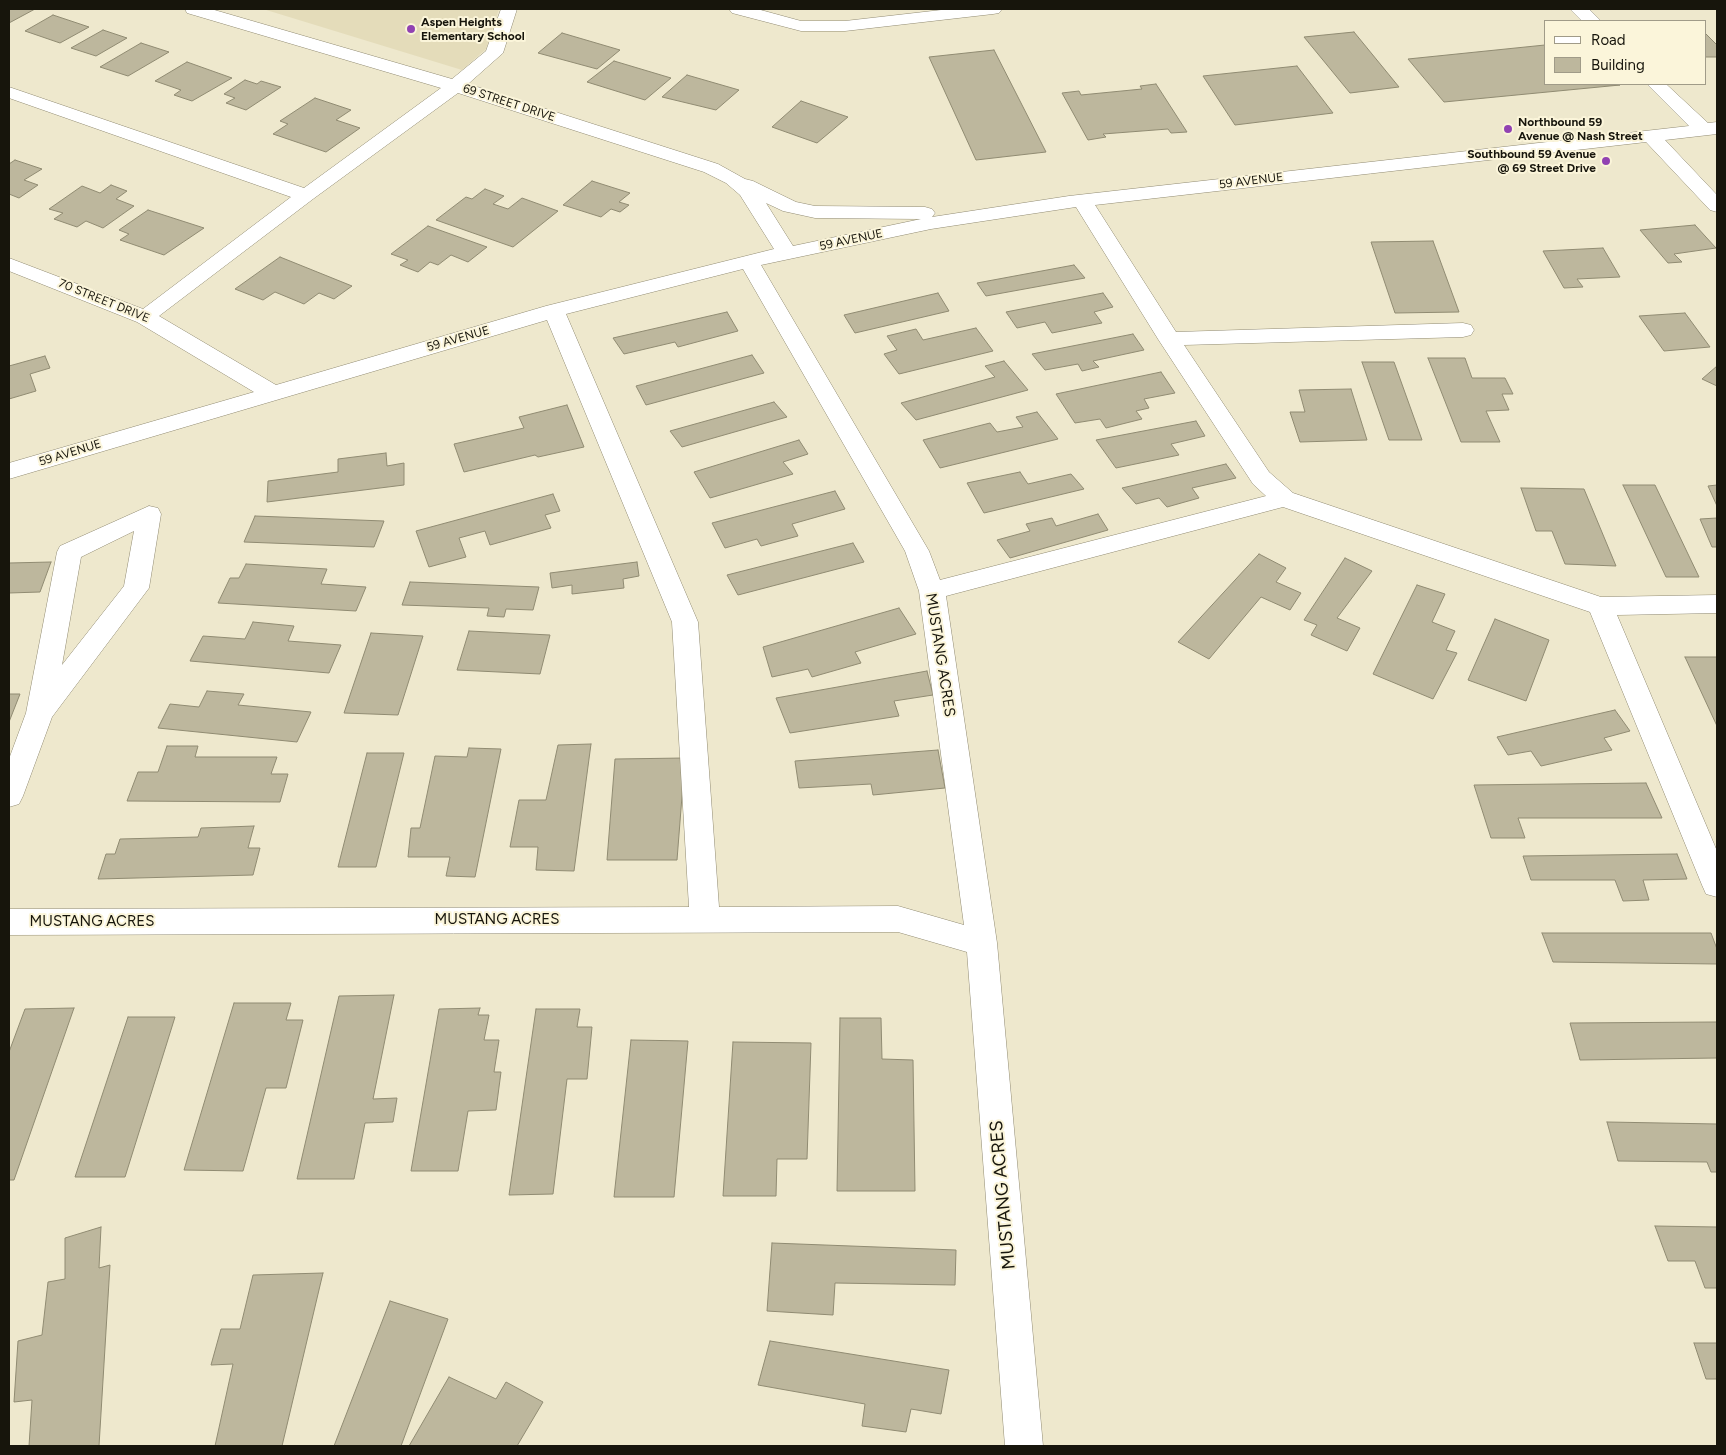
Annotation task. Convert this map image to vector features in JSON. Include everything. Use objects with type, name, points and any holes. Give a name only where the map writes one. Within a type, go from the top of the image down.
[{"type":"street","name":"69 STREET DRIVE","points":[[193,9],[455,86],[710,168],[733,179],[747,191],[787,253]]},
{"type":"street","points":[[145,317],[306,195],[455,86],[494,53],[509,9]]},
{"type":"street","points":[[738,9],[801,26],[845,26],[993,9]]},
{"type":"street","points":[[1579,9],[1591,20]]},
{"type":"street","points":[[1657,85],[1710,129]]},
{"type":"street","points":[[9,92],[306,195]]},
{"type":"street","name":"59 AVENUE","points":[[9,471],[554,311],[749,261],[931,223],[1082,201],[1710,129]]},
{"type":"street","points":[[1650,135],[1717,206]]},
{"type":"street","points":[[733,179],[790,207],[815,212],[994,213]]},
{"type":"street","points":[[1082,201],[1169,339],[1261,478],[1284,499],[1600,606],[1717,604]]},
{"type":"street","name":"MUSTANG ACRES","points":[[749,261],[917,550],[932,591],[982,944],[1024,1446]]},
{"type":"street","name":"70 STREET DRIVE","points":[[11,266],[145,317],[272,393]]},
{"type":"street","points":[[554,311],[684,622],[705,919]]},
{"type":"street","points":[[1169,339],[1463,330]]},
{"type":"street","points":[[932,591],[1284,499]]},
{"type":"street","points":[[9,796],[40,714],[69,552],[149,514],[136,588],[40,714]]},
{"type":"street","points":[[1600,606],[1717,884]]},
{"type":"street","name":"MUSTANG ACRES","points":[[9,922],[898,919],[982,944]]},
{"type":"shaded area","name":"Aspen Heights Elementary School","points":[[263,9],[499,9],[486,49],[462,70]]},
{"type":"building","points":[[9,9],[35,9],[9,23]]},
{"type":"building","points":[[53,15],[89,27],[60,43],[25,31]]},
{"type":"building","points":[[103,30],[127,38],[96,56],[71,48]]},
{"type":"building","points":[[1354,32],[1399,87],[1350,93],[1304,37]]},
{"type":"building","points":[[562,33],[620,50],[597,69],[538,53]]},
{"type":"building","points":[[1706,34],[1717,45],[1717,57],[1706,57]]},
{"type":"building","points":[[141,43],[169,52],[128,76],[100,67]]},
{"type":"building","points":[[1544,45],[1544,85],[1620,85],[1444,102],[1408,59]]},
{"type":"building","points":[[994,50],[1046,152],[976,160],[929,57]]},
{"type":"building","points":[[614,61],[671,78],[645,100],[587,82]]},
{"type":"building","points":[[187,62],[232,78],[192,101],[174,95],[181,90],[155,81]]},
{"type":"building","points":[[1297,66],[1333,113],[1235,125],[1203,76]]},
{"type":"building","points":[[687,75],[739,90],[716,110],[662,97]]},
{"type":"building","points":[[245,80],[257,84],[261,81],[281,87],[246,110],[226,103],[235,98],[224,94]]},
{"type":"building","points":[[1156,84],[1187,132],[1171,133],[1168,129],[1103,134],[1106,137],[1088,140],[1062,93],[1079,91],[1081,95],[1142,89],[1140,86]]},
{"type":"building","points":[[315,98],[351,110],[336,120],[360,128],[326,152],[273,134],[288,124],[280,121]]},
{"type":"building","points":[[801,101],[848,117],[817,143],[772,127]]},
{"type":"building","points":[[15,160],[42,169],[24,180],[38,185],[19,198],[9,194],[9,164]]},
{"type":"building","points":[[592,181],[630,193],[619,202],[629,205],[620,212],[611,209],[601,217],[563,205]]},
{"type":"building","points":[[111,185],[127,191],[116,199],[134,206],[103,228],[86,221],[77,227],[54,219],[63,213],[49,209],[82,186],[100,193]]},
{"type":"building","points":[[485,189],[504,196],[493,204],[508,209],[522,198],[558,211],[513,247],[436,220],[466,197],[472,199]]},
{"type":"building","points":[[148,210],[204,228],[164,255],[120,240],[129,234],[119,230]]},
{"type":"building","points":[[1695,225],[1716,248],[1674,254],[1682,262],[1668,263],[1640,230]]},
{"type":"building","points":[[428,226],[487,247],[468,262],[451,255],[438,265],[430,262],[418,272],[400,265],[408,260],[391,254]]},
{"type":"building","points":[[1433,241],[1459,312],[1395,313],[1371,242]]},
{"type":"building","points":[[1603,248],[1620,277],[1577,279],[1583,287],[1564,288],[1543,251]]},
{"type":"building","points":[[280,257],[352,286],[334,299],[319,293],[304,304],[275,292],[263,300],[235,289]]},
{"type":"building","points":[[1074,265],[1085,278],[986,296],[977,283]]},
{"type":"building","points":[[938,293],[949,311],[855,333],[844,315]]},
{"type":"building","points":[[1103,293],[1113,307],[1094,312],[1102,323],[1052,333],[1045,322],[1017,328],[1006,312]]},
{"type":"building","points":[[727,312],[738,331],[678,347],[675,342],[624,354],[613,338]]},
{"type":"building","points":[[1685,313],[1710,347],[1664,351],[1639,316]]},
{"type":"building","points":[[976,328],[993,351],[899,374],[884,354],[897,350],[887,336],[916,329],[923,340]]},
{"type":"building","points":[[1133,334],[1144,350],[1093,361],[1099,367],[1082,371],[1078,364],[1045,370],[1032,354]]},
{"type":"building","points":[[752,355],[764,373],[646,405],[636,386]]},
{"type":"building","points":[[45,356],[50,368],[30,374],[36,391],[9,399],[9,366]]},
{"type":"building","points":[[1428,358],[1465,358],[1472,378],[1505,378],[1513,394],[1502,394],[1509,410],[1486,411],[1500,442],[1461,442]]},
{"type":"building","points":[[1004,361],[1028,390],[916,420],[901,403],[995,377],[985,366]]},
{"type":"building","points":[[1362,362],[1394,362],[1422,440],[1389,440]]},
{"type":"building","points":[[1717,366],[1717,386],[1702,379]]},
{"type":"building","points":[[1161,372],[1175,393],[1144,399],[1149,408],[1136,411],[1142,419],[1106,428],[1100,419],[1075,423],[1056,394]]},
{"type":"building","points":[[1351,389],[1367,440],[1300,442],[1290,412],[1305,412],[1299,390]]},
{"type":"building","points":[[774,402],[787,417],[682,447],[670,431]]},
{"type":"building","points":[[567,405],[584,447],[538,457],[535,455],[464,472],[454,444],[524,428],[519,417]]},
{"type":"building","points":[[1037,412],[1058,439],[940,468],[923,440],[990,423],[997,432],[1023,427],[1016,417]]},
{"type":"building","points":[[1196,421],[1205,436],[1171,444],[1179,455],[1116,468],[1096,440]]},
{"type":"building","points":[[799,440],[808,454],[783,462],[793,474],[710,498],[694,472]]},
{"type":"building","points":[[386,453],[387,466],[404,463],[404,485],[267,502],[268,481],[338,472],[338,459]]},
{"type":"building","points":[[1226,464],[1236,478],[1192,488],[1199,498],[1167,507],[1159,498],[1136,504],[1122,488]]},
{"type":"building","points":[[1020,472],[1028,484],[1071,474],[1084,489],[984,513],[967,483]]},
{"type":"building","points":[[1623,485],[1655,485],[1699,577],[1666,577]]},
{"type":"building","points":[[1717,485],[1717,506],[1708,486]]},
{"type":"building","points":[[1521,488],[1584,489],[1616,566],[1565,564],[1552,531],[1536,531]]},
{"type":"building","points":[[835,491],[845,509],[792,524],[798,536],[761,546],[757,539],[725,548],[712,523]]},
{"type":"building","points":[[553,494],[560,511],[545,515],[551,528],[490,545],[485,531],[459,538],[466,557],[429,567],[416,531]]},
{"type":"building","points":[[1098,514],[1108,530],[1010,558],[997,540],[1030,531],[1026,524],[1052,518],[1056,526]]},
{"type":"building","points":[[255,516],[384,521],[374,547],[244,542]]},
{"type":"building","points":[[1717,518],[1717,547],[1712,547],[1700,519]]},
{"type":"building","points":[[853,543],[864,562],[738,595],[727,575]]},
{"type":"building","points":[[1259,554],[1286,568],[1276,582],[1301,593],[1290,610],[1261,597],[1209,659],[1178,642]]},
{"type":"building","points":[[1345,558],[1372,571],[1337,618],[1360,628],[1347,651],[1311,635],[1317,625],[1304,620]]},
{"type":"building","points":[[51,562],[40,592],[9,593],[9,563]]},
{"type":"building","points":[[637,562],[639,576],[623,579],[624,588],[572,594],[572,585],[552,588],[550,573]]},
{"type":"building","points":[[246,564],[327,569],[321,584],[366,587],[356,611],[218,603],[230,578],[239,578]]},
{"type":"building","points":[[410,582],[539,587],[533,610],[506,609],[504,617],[487,616],[489,608],[402,605]]},
{"type":"building","points":[[1417,585],[1445,594],[1432,622],[1455,631],[1446,650],[1457,653],[1433,699],[1373,674]]},
{"type":"building","points":[[899,608],[916,634],[855,652],[861,663],[812,677],[808,669],[772,677],[763,647]]},
{"type":"building","points":[[1495,619],[1549,640],[1526,701],[1468,680]]},
{"type":"building","points":[[253,622],[294,626],[288,641],[341,645],[329,673],[190,661],[203,636],[245,639]]},
{"type":"building","points":[[469,631],[550,635],[540,674],[457,670]]},
{"type":"building","points":[[371,633],[423,636],[398,715],[344,713]]},
{"type":"building","points":[[1685,657],[1717,657],[1717,726]]},
{"type":"building","points":[[927,671],[933,695],[894,701],[899,716],[790,733],[776,698]]},
{"type":"building","points":[[207,691],[244,694],[238,705],[311,712],[297,742],[158,728],[170,704],[199,707]]},
{"type":"building","points":[[9,694],[20,694],[9,722]]},
{"type":"building","points":[[1615,710],[1630,731],[1604,738],[1612,750],[1541,766],[1531,751],[1508,755],[1497,737]]},
{"type":"building","points":[[591,744],[574,871],[536,870],[538,847],[510,847],[519,800],[546,800],[558,745]]},
{"type":"building","points":[[167,746],[198,746],[195,757],[277,757],[271,774],[288,774],[280,802],[127,801],[138,772],[158,772]]},
{"type":"building","points":[[469,748],[501,749],[475,877],[446,876],[450,857],[408,857],[411,828],[420,828],[435,756],[467,757]]},
{"type":"building","points":[[938,750],[945,788],[873,795],[871,784],[799,788],[795,761]]},
{"type":"building","points":[[367,753],[404,753],[376,867],[338,867]]},
{"type":"building","points":[[685,758],[677,860],[607,860],[615,759]]},
{"type":"building","points":[[1646,783],[1662,818],[1518,818],[1525,838],[1491,838],[1474,785]]},
{"type":"building","points":[[254,826],[248,848],[260,848],[253,875],[98,879],[106,854],[115,854],[120,839],[198,837],[201,828]]},
{"type":"building","points":[[1677,854],[1687,879],[1643,880],[1649,900],[1623,901],[1615,880],[1531,880],[1523,856]]},
{"type":"building","points":[[1542,933],[1711,933],[1717,949],[1717,964],[1553,962]]},
{"type":"building","points":[[394,995],[373,1099],[397,1098],[393,1122],[365,1123],[354,1179],[297,1179],[339,996]]},
{"type":"building","points":[[234,1003],[291,1003],[286,1020],[303,1020],[286,1088],[266,1088],[243,1171],[184,1170]]},
{"type":"building","points":[[74,1008],[14,1180],[9,1180],[9,1052],[25,1009]]},
{"type":"building","points":[[480,1008],[478,1015],[489,1015],[484,1040],[499,1040],[494,1072],[501,1072],[496,1110],[468,1111],[458,1171],[411,1171],[439,1009]]},
{"type":"building","points":[[536,1009],[580,1009],[577,1027],[592,1027],[587,1079],[567,1079],[553,1194],[509,1195]]},
{"type":"building","points":[[128,1017],[175,1017],[125,1177],[75,1177]]},
{"type":"building","points":[[840,1018],[881,1018],[882,1059],[913,1060],[915,1191],[837,1191]]},
{"type":"building","points":[[1717,1022],[1717,1058],[1580,1060],[1570,1023]]},
{"type":"building","points":[[631,1040],[688,1041],[674,1197],[614,1197]]},
{"type":"building","points":[[733,1042],[811,1043],[807,1159],[777,1159],[776,1196],[723,1196]]},
{"type":"building","points":[[1607,1122],[1717,1124],[1717,1172],[1711,1172],[1707,1162],[1618,1161]]},
{"type":"building","points":[[1655,1226],[1717,1227],[1717,1288],[1705,1288],[1695,1261],[1668,1261]]},
{"type":"building","points":[[101,1227],[99,1268],[110,1265],[99,1446],[29,1446],[32,1400],[14,1402],[18,1341],[42,1335],[48,1282],[65,1279],[65,1238]]},
{"type":"building","points":[[772,1243],[956,1250],[955,1285],[835,1283],[833,1315],[767,1311]]},
{"type":"building","points":[[323,1273],[282,1446],[215,1446],[233,1364],[211,1365],[221,1329],[240,1329],[253,1275]]},
{"type":"building","points":[[390,1301],[448,1319],[401,1446],[334,1446]]},
{"type":"building","points":[[770,1341],[949,1370],[941,1414],[911,1409],[906,1432],[862,1426],[865,1404],[758,1385]]},
{"type":"building","points":[[1694,1343],[1717,1343],[1717,1379],[1706,1379]]},
{"type":"building","points":[[449,1377],[496,1399],[506,1382],[543,1402],[517,1446],[409,1446]]},
{"type":"place","name":"Aspen Heights Elementary School","points":[[411,29]]},
{"type":"place","name":"Northbound 59 Avenue @ Nash Street","points":[[1508,129]]},
{"type":"place","name":"Southbound 59 Avenue @ 69 Street Drive","points":[[1606,161]]}]
